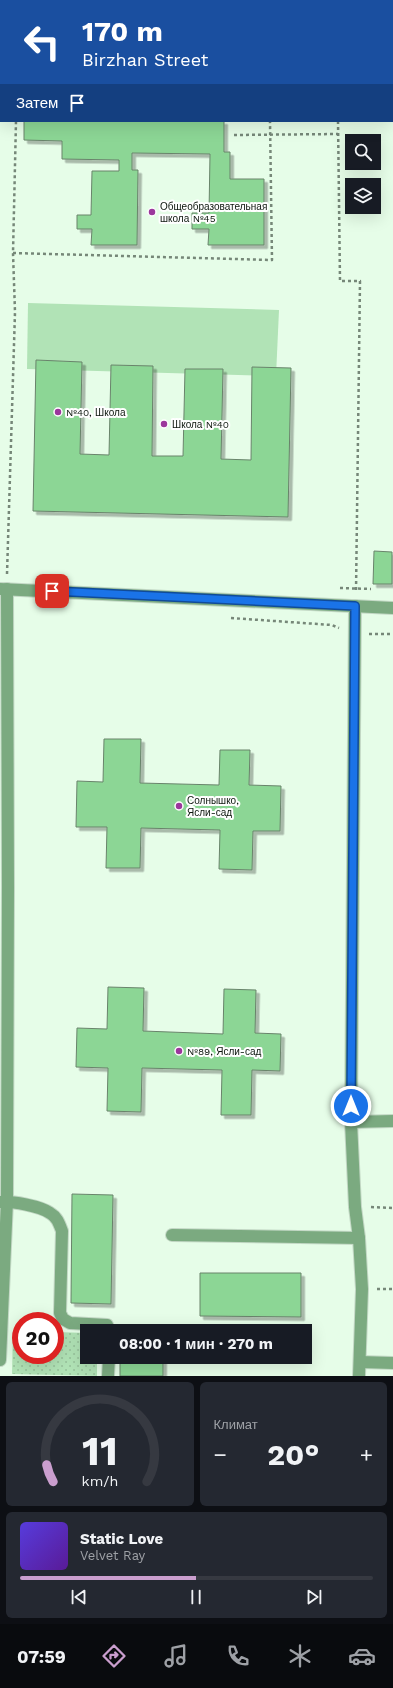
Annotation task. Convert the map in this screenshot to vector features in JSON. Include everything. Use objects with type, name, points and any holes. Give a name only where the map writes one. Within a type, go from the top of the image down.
[{"type":"street","points":[[0,1360],[4,1202],[4,589],[393,608]]},
{"type":"street","points":[[355,606],[356,633],[351,1122],[355,1207],[359,1238],[362,1289],[359,1376]]},
{"type":"street","points":[[351,1122],[393,1121]]},
{"type":"street","points":[[4,1202],[40,1208],[49,1212],[59,1221],[62,1231],[60,1313],[63,1319],[70,1323],[88,1324]]},
{"type":"street","points":[[172,1235],[359,1238]]},
{"type":"street","points":[[360,1362],[393,1363]]},
{"type":"street","points":[[108,1364],[108,1376]]},
{"type":"path","points":[[4,589],[15,312],[13,253],[16,122]]},
{"type":"path","points":[[13,253],[272,260],[270,122]]},
{"type":"path","points":[[338,122],[340,281],[360,281],[357,588],[355,606]]},
{"type":"path","points":[[234,135],[338,134]]},
{"type":"path","points":[[229,618],[332,625],[356,633],[393,634]]},
{"type":"path","points":[[355,1207],[393,1208]]},
{"type":"green space","points":[[28,303],[279,310],[276,376],[27,369]]},
{"type":"green space","points":[[64,1332],[80,1333],[80,1364],[97,1364],[97,1376],[12,1374],[12,1364],[64,1364]]},
{"type":"building","points":[[24,122],[224,122],[224,152],[230,152],[230,179],[264,179],[264,245],[208,245],[209,229],[192,229],[192,213],[209,213],[210,154],[132,153],[132,170],[138,170],[137,245],[91,245],[92,229],[77,229],[77,215],[91,215],[92,171],[119,171],[119,160],[62,159],[62,141],[24,140]]},
{"type":"building","name":"№40, Школа","points":[[36,360],[82,362],[80,454],[109,455],[111,365],[153,366],[152,456],[183,456],[185,369],[223,369],[221,459],[251,460],[252,367],[291,368],[288,517],[33,511]]},
{"type":"building","points":[[374,551],[392,552],[392,584],[373,584]]},
{"type":"building","name":"Солнышко, Ясли-сад","points":[[104,739],[141,739],[140,783],[219,785],[220,750],[250,750],[249,785],[281,786],[280,831],[253,831],[252,870],[219,869],[220,830],[141,828],[140,868],[106,868],[107,827],[76,827],[77,781],[103,782]]},
{"type":"building","name":"№89, Ясли-сад","points":[[108,987],[144,988],[143,1031],[223,1034],[224,989],[256,990],[255,1033],[281,1034],[280,1071],[252,1070],[251,1115],[221,1115],[222,1070],[142,1068],[141,1112],[107,1111],[108,1068],[76,1067],[77,1028],[107,1029]]},
{"type":"building","points":[[72,1194],[113,1195],[111,1304],[71,1303]]},
{"type":"building","points":[[200,1273],[301,1273],[301,1317],[200,1316]]},
{"type":"building","points":[[120,1364],[163,1364],[163,1376],[120,1376]]},
{"type":"place","name":"Общеобразовательная школа №45","points":[[152,212]]},
{"type":"place","name":"№40, Школа","points":[[58,412]]},
{"type":"place","name":"Школа №40","points":[[164,424]]},
{"type":"place","name":"Солнышко, Ясли-сад","points":[[179,806]]},
{"type":"place","name":"№89, Ясли-сад","points":[[179,1051]]},
{"type":"route","points":[[52,591],[355,606],[356,633],[351,1106]]}]
